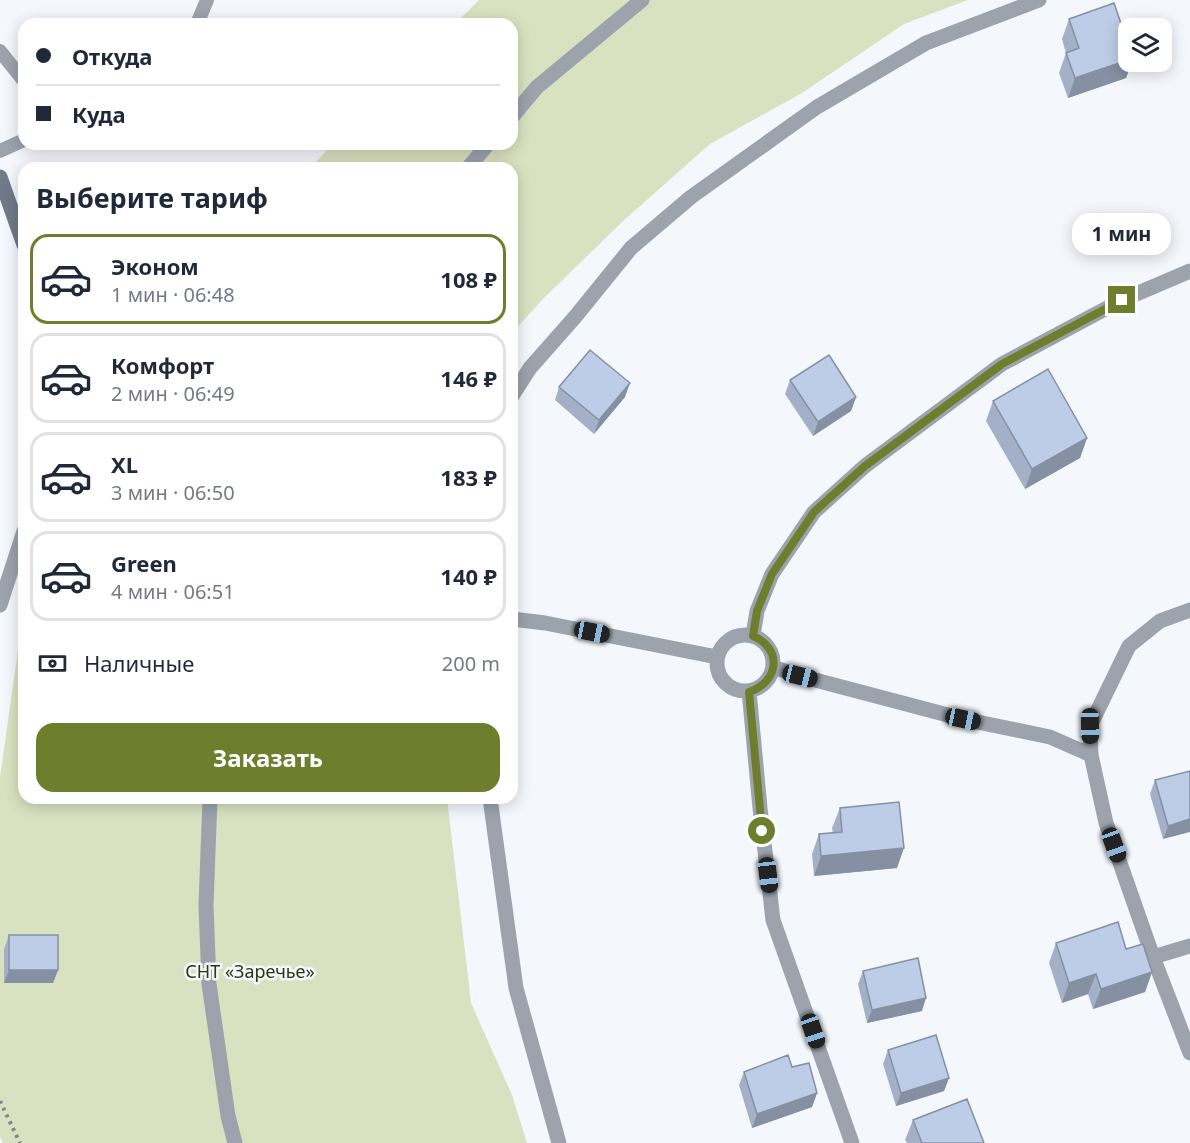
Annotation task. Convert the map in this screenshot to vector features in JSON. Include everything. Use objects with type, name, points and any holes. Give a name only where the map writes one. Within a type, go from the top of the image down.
[{"type":"street","points":[[518,110],[537,87],[642,0]]},
{"type":"street","points":[[518,387],[530,368],[632,248],[691,197],[817,107],[926,43],[1039,0]]},
{"type":"street","points":[[473,162],[483,150]]},
{"type":"street","points":[[0,177],[18,228]]},
{"type":"street","points":[[753,636],[757,611],[772,574],[814,512],[865,466],[1002,364],[1122,300],[1190,271]]},
{"type":"street","points":[[0,605],[18,550]]},
{"type":"street","points":[[1190,610],[1160,621],[1129,646],[1090,726],[1090,755],[1106,823],[1153,957],[1190,1053]]},
{"type":"street","points":[[518,620],[717,657]]},
{"type":"street","points":[[744,634],[753,636],[760,639],[771,651],[773,667],[771,676],[765,683],[749,692],[740,692],[724,683],[719,675],[717,657],[720,648],[734,636],[744,634]]},
{"type":"street","points":[[773,667],[963,719],[1050,737],[1090,755]]},
{"type":"street","points":[[749,692],[773,920],[852,1143]]},
{"type":"street","points":[[210,804],[206,905],[210,984],[228,1116],[235,1143]]},
{"type":"street","points":[[491,804],[516,988],[560,1143]]},
{"type":"street","points":[[1153,957],[1190,946]]},
{"type":"lane","points":[[199,18],[207,0]]},
{"type":"lane","points":[[0,51],[18,74]]},
{"type":"lane","points":[[0,151],[18,143]]},
{"type":"path","points":[[0,1101],[20,1143]]},
{"type":"green space","points":[[479,0],[968,0],[904,24],[802,93],[710,144],[622,222],[518,326],[518,162],[316,162],[327,150],[518,150],[518,18],[461,18]]},
{"type":"green space","name":"СНТ «Заречье»","points":[[18,650],[18,804],[448,804],[471,1003],[512,1095],[527,1143],[3,1143],[0,1137],[0,777]]},
{"type":"building","points":[[1114,3],[1119,18],[1118,63],[1075,78],[1066,53],[1079,48],[1069,19]]},
{"type":"building","points":[[590,350],[630,383],[599,420],[559,387]]},
{"type":"building","points":[[829,355],[856,397],[818,422],[790,380]]},
{"type":"building","points":[[1048,369],[1087,438],[1032,469],[993,401]]},
{"type":"building","points":[[1190,771],[1190,819],[1168,826],[1155,780]]},
{"type":"building","points":[[899,802],[904,848],[821,856],[819,834],[842,832],[840,808]]},
{"type":"building","points":[[1118,922],[1126,949],[1143,944],[1152,972],[1101,989],[1096,974],[1069,983],[1056,943]]},
{"type":"building","points":[[9,935],[58,935],[58,970],[9,970]]},
{"type":"building","points":[[918,958],[926,998],[872,1010],[863,971]]},
{"type":"building","points":[[936,1035],[949,1078],[901,1093],[888,1050]]},
{"type":"building","points":[[788,1055],[792,1067],[809,1063],[817,1093],[757,1114],[744,1072]]},
{"type":"building","points":[[967,1099],[984,1143],[922,1143],[913,1120]]},
{"type":"route","points":[[762,831],[749,692],[758,689],[771,676],[773,659],[766,644],[753,636],[757,611],[772,574],[814,512],[865,466],[1002,364],[1122,300]]}]
